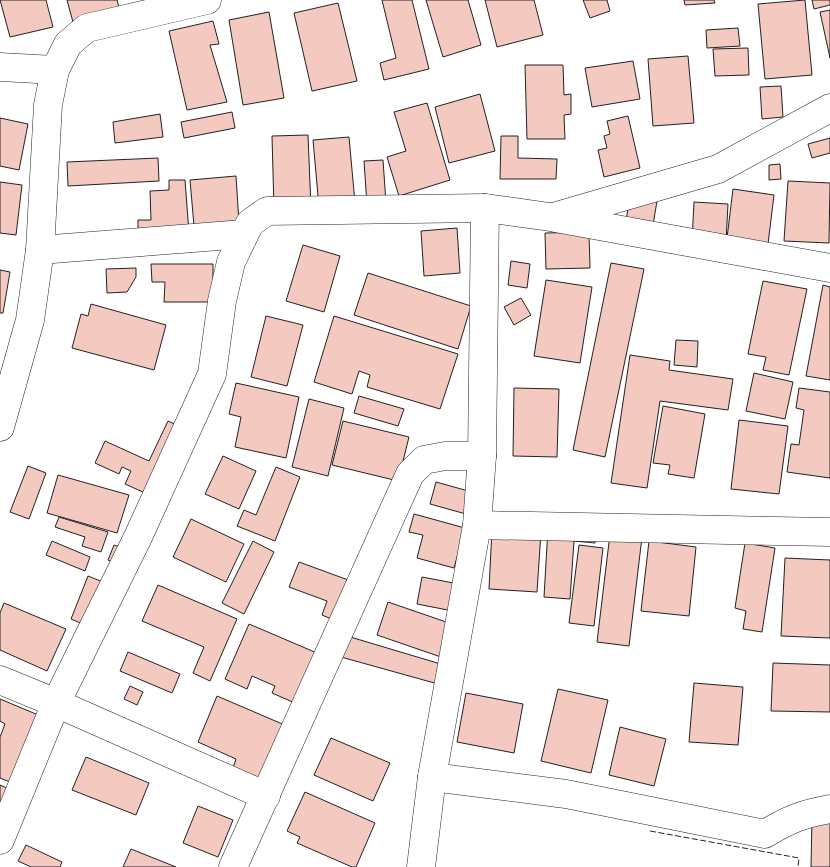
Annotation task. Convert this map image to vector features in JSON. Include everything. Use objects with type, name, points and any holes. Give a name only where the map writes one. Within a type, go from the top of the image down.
[{"type":"street","points":[[0,427],[30,320],[40,250],[48,105],[55,70],[68,44],[87,28],[207,0]]},
{"type":"street","points":[[0,68],[55,70]]},
{"type":"street","points":[[550,217],[718,169],[830,108]]},
{"type":"street","points":[[421,867],[432,777],[477,525],[482,456],[485,208]]},
{"type":"street","points":[[0,840],[56,703],[138,537],[212,374],[222,301],[231,262],[250,223],[267,211],[485,208],[550,217],[830,268]]},
{"type":"street","points":[[40,250],[244,234]]},
{"type":"street","points":[[233,867],[410,474],[424,460],[444,456],[482,456]]},
{"type":"street","points":[[477,525],[830,532]]},
{"type":"street","points":[[0,680],[266,796]]},
{"type":"street","points":[[432,777],[566,794],[765,834],[778,825],[801,815],[830,809]]},
{"type":"building","points":[[0,0],[46,0],[53,27],[10,37]]},
{"type":"building","points":[[67,0],[117,0],[120,11],[73,22]]},
{"type":"building","points":[[382,0],[412,0],[429,69],[384,80],[380,63],[396,58]]},
{"type":"building","points":[[426,0],[468,0],[481,45],[443,57]]},
{"type":"building","points":[[485,0],[534,0],[543,35],[497,47]]},
{"type":"building","points":[[583,0],[607,0],[610,11],[590,18]]},
{"type":"building","points":[[684,0],[714,0],[715,3],[685,5]]},
{"type":"building","points":[[805,0],[812,75],[765,79],[758,4]]},
{"type":"building","points":[[812,0],[830,0],[830,5],[814,9]]},
{"type":"building","points":[[338,3],[357,81],[312,91],[294,13]]},
{"type":"building","points":[[830,10],[830,58],[820,12]]},
{"type":"building","points":[[269,12],[284,98],[243,105],[229,20]]},
{"type":"building","points":[[213,21],[219,44],[210,45],[227,102],[187,110],[169,31]]},
{"type":"building","points":[[738,28],[740,46],[707,48],[706,30]]},
{"type":"building","points":[[748,48],[749,75],[715,76],[713,49]]},
{"type":"building","points":[[688,56],[694,123],[653,126],[648,59]]},
{"type":"building","points":[[633,61],[640,99],[592,107],[585,68]]},
{"type":"building","points":[[525,65],[563,65],[564,95],[571,94],[571,114],[564,115],[565,139],[527,139]]},
{"type":"building","points":[[781,86],[783,117],[762,119],[760,87]]},
{"type":"building","points":[[480,94],[495,151],[449,163],[435,107]]},
{"type":"building","points":[[427,103],[450,180],[399,196],[387,157],[406,151],[394,112]]},
{"type":"building","points":[[232,112],[235,128],[184,138],[181,122]]},
{"type":"building","points":[[160,114],[163,137],[115,143],[113,122]]},
{"type":"building","points":[[628,116],[640,168],[604,177],[598,150],[607,148],[604,136],[610,134],[607,121]]},
{"type":"building","points":[[0,118],[28,124],[19,170],[0,166]]},
{"type":"building","points":[[308,135],[311,208],[274,209],[272,136]]},
{"type":"building","points":[[501,136],[518,136],[518,158],[557,159],[556,179],[500,179]]},
{"type":"building","points":[[349,137],[355,203],[319,207],[313,140]]},
{"type":"building","points":[[830,138],[830,153],[812,158],[808,144]]},
{"type":"building","points":[[158,158],[159,181],[68,186],[67,162]]},
{"type":"building","points":[[383,160],[386,203],[367,205],[364,161]]},
{"type":"building","points":[[780,164],[781,179],[769,180],[769,165]]},
{"type":"building","points":[[236,176],[239,223],[194,226],[190,180]]},
{"type":"building","points":[[169,180],[185,180],[189,233],[138,238],[138,220],[151,220],[150,191],[169,190]]},
{"type":"building","points":[[788,181],[830,183],[829,243],[784,241]]},
{"type":"building","points":[[0,182],[22,185],[16,235],[0,233]]},
{"type":"building","points":[[733,189],[774,195],[768,244],[727,238]]},
{"type":"building","points":[[630,197],[657,201],[652,231],[625,226]]},
{"type":"building","points":[[694,202],[728,204],[726,242],[692,241]]},
{"type":"building","points":[[457,228],[460,273],[424,276],[421,231]]},
{"type":"building","points":[[589,232],[590,268],[546,269],[545,233]]},
{"type":"building","points":[[303,245],[340,256],[324,312],[286,301]]},
{"type":"building","points":[[511,261],[530,264],[527,288],[508,285]]},
{"type":"building","points":[[611,263],[644,269],[605,457],[573,450]]},
{"type":"building","points":[[151,264],[213,264],[213,302],[164,302],[165,282],[152,282]]},
{"type":"building","points":[[136,268],[136,277],[127,292],[107,293],[106,269]]},
{"type":"building","points":[[0,270],[10,272],[3,313],[0,313]]},
{"type":"building","points":[[368,273],[471,306],[458,349],[354,315]]},
{"type":"building","points":[[546,280],[592,287],[580,363],[534,356]]},
{"type":"building","points":[[763,281],[807,289],[789,375],[763,370],[766,357],[748,354]]},
{"type":"building","points":[[823,285],[830,287],[830,380],[806,376]]},
{"type":"building","points":[[521,298],[531,315],[514,325],[504,307]]},
{"type":"building","points":[[91,304],[166,325],[154,370],[72,348],[81,314],[88,316]]},
{"type":"building","points":[[266,316],[303,325],[287,386],[251,377]]},
{"type":"building","points":[[334,316],[458,354],[440,409],[367,387],[370,375],[359,371],[352,394],[314,382]]},
{"type":"building","points":[[676,340],[698,341],[697,367],[674,365]]},
{"type":"building","points":[[630,355],[670,361],[669,370],[733,379],[728,410],[660,401],[647,488],[611,483]]},
{"type":"building","points":[[754,373],[793,382],[785,419],[746,411]]},
{"type":"building","points":[[236,383],[299,397],[286,458],[235,447],[241,417],[229,414]]},
{"type":"building","points":[[514,388],[559,389],[557,457],[513,456]]},
{"type":"building","points":[[799,388],[830,392],[830,478],[787,472],[791,444],[799,445],[804,410],[796,408]]},
{"type":"building","points":[[359,396],[404,409],[398,426],[354,413]]},
{"type":"building","points":[[309,399],[344,408],[328,476],[292,467]]},
{"type":"building","points":[[663,406],[705,414],[694,478],[668,474],[670,465],[653,463]]},
{"type":"building","points":[[739,420],[788,426],[779,494],[731,489]]},
{"type":"building","points":[[168,421],[186,429],[154,497],[125,484],[131,471],[122,467],[119,474],[95,463],[105,441],[149,461]]},
{"type":"building","points":[[343,421],[409,437],[398,481],[332,465]]},
{"type":"building","points":[[223,456],[256,471],[239,509],[205,494]]},
{"type":"building","points":[[28,466],[46,473],[29,519],[10,512]]},
{"type":"building","points":[[276,467],[300,477],[275,541],[237,526],[244,510],[256,515]]},
{"type":"building","points":[[58,475],[129,495],[117,533],[47,513]]},
{"type":"building","points":[[436,482],[472,492],[466,514],[430,504]]},
{"type":"building","points":[[414,514],[465,528],[454,568],[417,558],[423,535],[409,532]]},
{"type":"building","points":[[59,517],[108,532],[101,552],[82,546],[85,537],[55,527]]},
{"type":"building","points":[[191,519],[244,544],[226,582],[173,557]]},
{"type":"building","points":[[548,528],[595,531],[595,543],[574,541],[570,599],[544,597]]},
{"type":"building","points":[[492,529],[541,532],[537,592],[489,589]]},
{"type":"building","points":[[610,534],[642,537],[629,646],[597,642]]},
{"type":"building","points":[[52,541],[90,557],[85,571],[46,555]]},
{"type":"building","points":[[253,541],[274,552],[244,614],[222,603]]},
{"type":"building","points":[[649,541],[696,547],[689,616],[641,611]]},
{"type":"building","points":[[745,543],[775,548],[762,632],[743,629],[746,611],[735,608]]},
{"type":"building","points":[[114,545],[126,549],[120,565],[108,560]]},
{"type":"building","points":[[579,545],[603,548],[594,626],[569,623]]},
{"type":"building","points":[[785,558],[830,560],[830,638],[781,636]]},
{"type":"building","points":[[299,562],[351,581],[336,621],[322,615],[327,601],[289,587]]},
{"type":"building","points":[[88,576],[103,582],[92,628],[71,619]]},
{"type":"building","points":[[422,577],[464,585],[458,612],[417,604]]},
{"type":"building","points":[[158,585],[237,619],[210,681],[193,673],[204,647],[142,621]]},
{"type":"building","points":[[388,602],[452,624],[441,657],[377,635]]},
{"type":"building","points":[[4,603],[66,629],[47,671],[0,650],[0,613]]},
{"type":"building","points":[[249,624],[317,653],[295,703],[272,693],[275,686],[252,676],[247,689],[225,679]]},
{"type":"building","points":[[347,636],[444,665],[438,684],[341,657]]},
{"type":"building","points":[[128,652],[180,674],[172,693],[120,671]]},
{"type":"building","points":[[773,663],[830,665],[830,712],[771,711]]},
{"type":"building","points":[[694,683],[743,687],[738,745],[689,742]]},
{"type":"building","points":[[130,686],[143,692],[137,705],[124,699]]},
{"type":"building","points":[[558,689],[608,700],[591,773],[541,761]]},
{"type":"building","points":[[466,693],[523,704],[514,753],[457,742]]},
{"type":"building","points":[[217,696],[287,726],[260,790],[233,768],[236,759],[198,742]]},
{"type":"building","points":[[0,699],[43,717],[15,784],[0,778],[0,737],[5,724],[0,721]]},
{"type":"building","points":[[620,727],[666,739],[654,786],[609,775]]},
{"type":"building","points":[[331,738],[390,763],[373,801],[314,775]]},
{"type":"building","points":[[86,757],[149,783],[136,815],[72,790]]},
{"type":"building","points":[[0,785],[9,789],[0,810]]},
{"type":"building","points":[[305,792],[375,823],[356,867],[352,867],[297,843],[300,837],[287,831]]},
{"type":"building","points":[[198,806],[233,820],[218,857],[183,843]]},
{"type":"building","points":[[812,817],[830,817],[830,867],[811,867]]},
{"type":"building","points":[[26,845],[62,862],[60,867],[31,867],[18,861]]},
{"type":"building","points":[[131,849],[176,867],[123,867]]},
{"type":"fence","points":[[650,831],[799,858],[798,867]]}]
